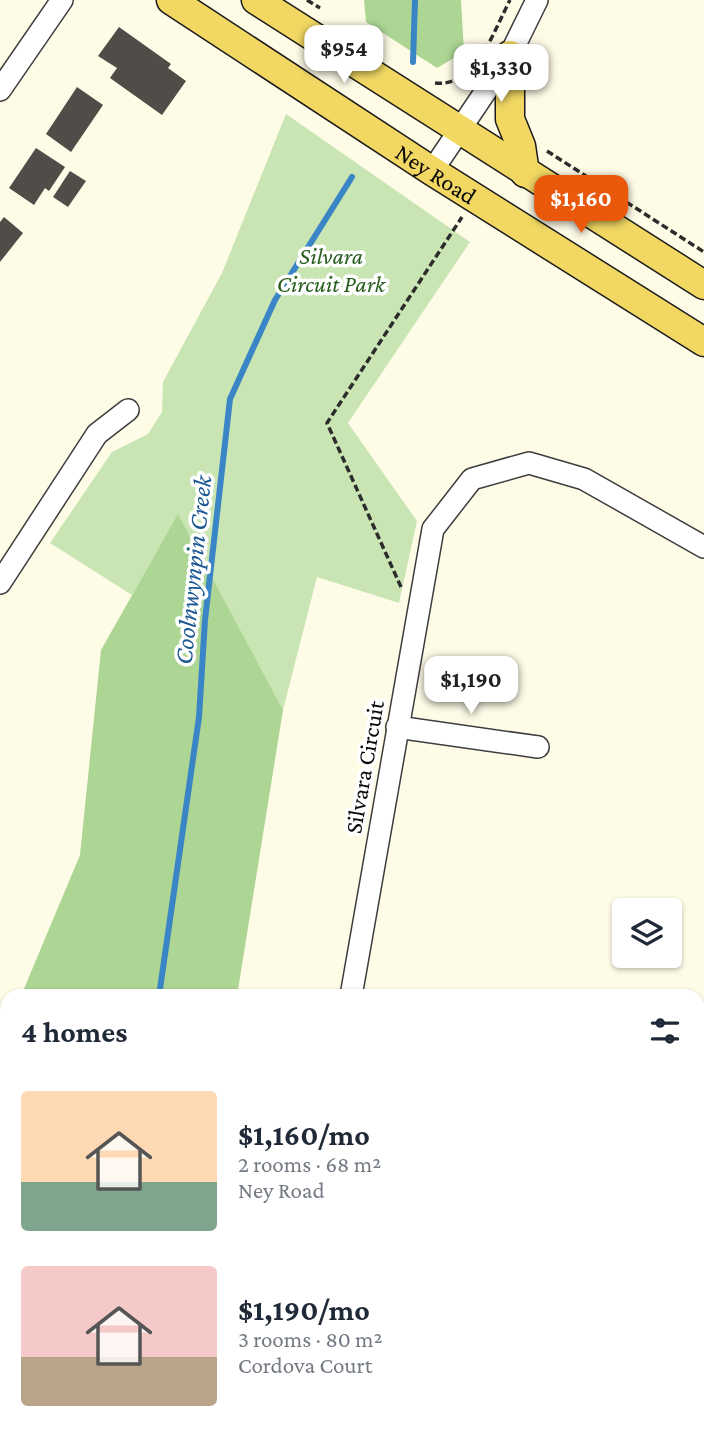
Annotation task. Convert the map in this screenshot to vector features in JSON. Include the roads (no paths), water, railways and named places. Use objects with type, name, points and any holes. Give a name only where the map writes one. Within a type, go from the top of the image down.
[{"type":"main road","name":"Ney Road","points":[[171,0],[432,171],[704,342]]},
{"type":"main road","name":"Ney Road","points":[[256,0],[704,285]]},
{"type":"main road","points":[[509,55],[510,119],[521,146],[526,173]]},
{"type":"street","points":[[0,90],[62,0]]},
{"type":"street","points":[[432,171],[509,55],[537,0]]},
{"type":"street","points":[[0,583],[97,435],[128,410]]},
{"type":"street","name":"Silvara Circuit","points":[[356,989],[397,727],[433,529],[472,479],[529,463],[584,479],[704,547]]},
{"type":"street","points":[[397,727],[538,747]]},
{"type":"waterway","name":"Coolnwynpin Creek","points":[[413,62],[415,0]]},
{"type":"waterway","name":"Coolnwynpin Creek","points":[[160,989],[199,717],[205,620],[230,399],[275,300],[352,177]]},
{"type":"park label","name":"Silvara Circuit Park","points":[[331,269]]}]
